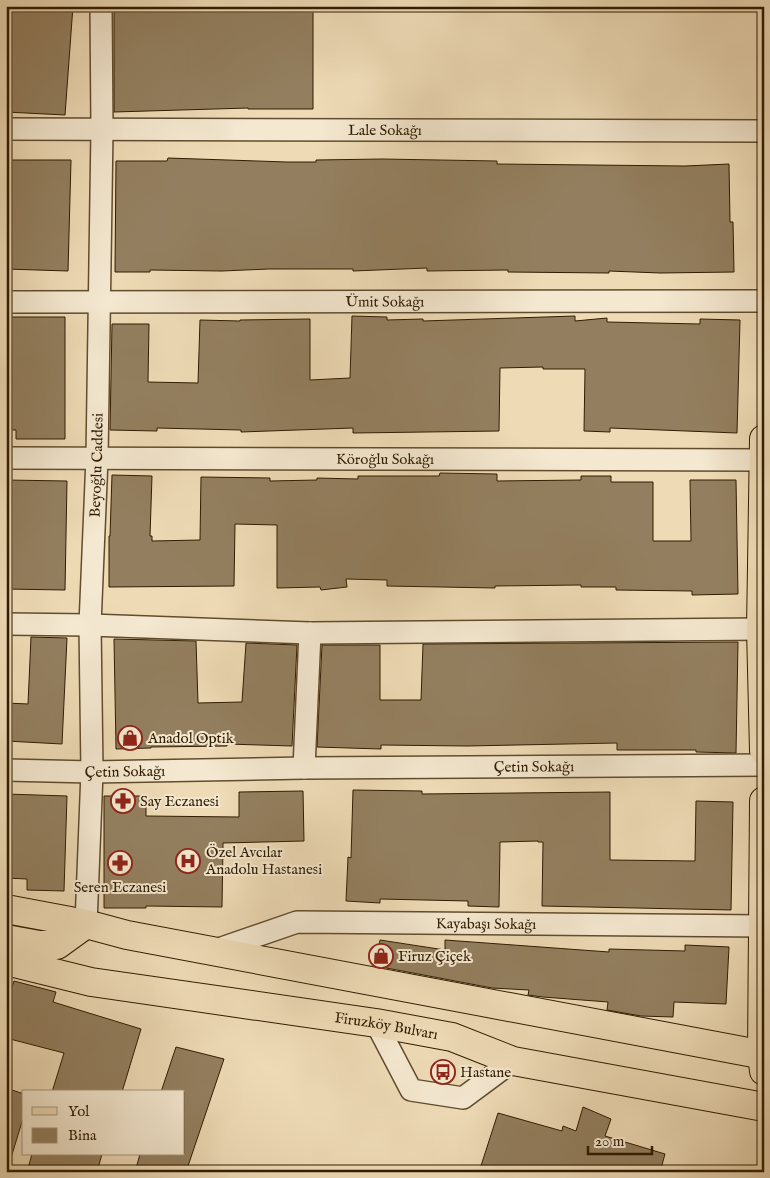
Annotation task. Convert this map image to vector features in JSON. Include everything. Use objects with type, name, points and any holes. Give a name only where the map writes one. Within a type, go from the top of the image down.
[{"type":"main road","points":[[764,439],[761,629],[764,751]]},
{"type":"main road","points":[[6,909],[86,924],[127,935],[763,1060],[764,801]]},
{"type":"main road","points":[[6,940],[39,945],[57,945],[86,924]]},
{"type":"main road","name":"Firuzköy Bulvarı","points":[[6,961],[91,982],[376,1022],[452,1036],[525,1063],[764,1107]]},
{"type":"main road","points":[[525,1063],[569,1058],[603,1059],[746,1088],[764,1088]]},
{"type":"street","name":"Beyoğlu Caddesi","points":[[86,924],[92,772],[90,624],[97,458],[102,130],[101,6]]},
{"type":"street","name":"Lale Sokağı","points":[[6,129],[764,131]]},
{"type":"street","name":"Ümit Sokağı","points":[[6,302],[764,301]]},
{"type":"street","name":"Köroğlu Sokağı","points":[[6,458],[764,460]]},
{"type":"street","points":[[6,624],[90,624],[310,633],[761,629]]},
{"type":"street","points":[[304,768],[310,633]]},
{"type":"street","name":"Çetin Sokağı","points":[[6,770],[92,772],[764,764]]},
{"type":"street","name":"Kayabaşı Sokağı","points":[[213,951],[296,922],[763,926]]},
{"type":"street","points":[[376,1022],[411,1090],[463,1098],[525,1063]]},
{"type":"building","points":[[6,6],[73,6],[65,115],[6,112]]},
{"type":"building","points":[[114,6],[313,6],[313,109],[248,108],[114,112]]},
{"type":"building","points":[[168,158],[287,162],[382,159],[497,161],[497,164],[685,166],[729,164],[730,222],[733,222],[734,272],[427,271],[427,268],[353,271],[353,269],[269,269],[115,272],[116,161],[167,161]]},
{"type":"building","points":[[6,160],[71,160],[68,271],[6,269]]},
{"type":"building","points":[[352,316],[387,317],[387,320],[423,319],[423,321],[575,316],[575,321],[607,318],[607,322],[700,324],[700,319],[740,320],[737,433],[610,428],[610,432],[584,431],[585,369],[543,369],[543,367],[500,368],[499,431],[353,433],[353,428],[241,432],[241,430],[157,428],[157,431],[110,430],[112,324],[149,324],[148,382],[198,383],[200,320],[310,319],[310,380],[350,378]]},
{"type":"building","points":[[6,317],[65,317],[65,439],[16,439],[16,430],[6,430]]},
{"type":"building","points":[[440,473],[497,474],[497,481],[581,480],[581,476],[611,476],[611,482],[653,482],[653,541],[691,541],[690,480],[736,480],[738,594],[692,595],[692,591],[616,590],[616,587],[581,587],[581,585],[495,586],[495,588],[387,586],[387,580],[346,579],[347,587],[321,590],[320,587],[277,588],[277,525],[235,524],[234,586],[109,587],[112,475],[152,476],[150,536],[152,536],[152,541],[200,540],[201,477],[270,478],[270,481],[317,480],[317,478],[358,479],[358,476],[439,476]]},
{"type":"building","points":[[6,480],[67,481],[65,590],[6,589]]},
{"type":"building","points":[[31,637],[67,638],[62,744],[6,741],[6,703],[28,704]]},
{"type":"building","points":[[114,639],[196,641],[198,703],[242,702],[246,643],[297,645],[292,746],[227,744],[227,746],[116,749]]},
{"type":"building","points":[[738,642],[736,753],[696,752],[696,750],[617,750],[617,743],[467,746],[381,745],[381,749],[317,747],[322,645],[380,645],[380,700],[421,700],[423,644]]},
{"type":"building","points":[[353,790],[422,791],[422,794],[610,792],[610,860],[695,861],[696,801],[733,802],[731,910],[542,906],[543,842],[538,841],[500,842],[499,907],[468,906],[468,901],[380,899],[380,903],[346,901],[348,857],[351,858]]},
{"type":"building","points":[[303,791],[304,841],[223,843],[222,907],[146,906],[146,908],[104,908],[104,796],[146,796],[146,816],[239,817],[239,792]]},
{"type":"building","points":[[6,794],[67,796],[64,891],[27,890],[27,879],[6,878]]},
{"type":"building","points":[[380,940],[445,950],[445,940],[609,952],[609,949],[685,951],[685,945],[729,947],[726,1004],[674,1002],[673,1017],[641,1016],[607,1010],[608,1002],[528,995],[529,990],[492,988],[376,966]]},
{"type":"building","points":[[14,981],[56,992],[53,1002],[141,1029],[123,1090],[53,1090],[64,1053],[6,1038],[6,1007]]},
{"type":"building","points":[[176,1047],[224,1059],[186,1172],[135,1172],[139,1156],[185,1156],[185,1090],[162,1090]]},
{"type":"building","points":[[6,1088],[22,1093],[22,1122],[11,1158],[6,1158]]},
{"type":"building","points":[[583,1107],[611,1119],[605,1136],[665,1154],[660,1172],[479,1172],[498,1113],[562,1131],[563,1126],[576,1131]]},
{"type":"building","points":[[31,1156],[101,1156],[97,1172],[27,1172]]},
{"type":"place","name":"Anadol Optik","points":[[130,738]]},
{"type":"place","name":"Say Eczanesi","points":[[123,801]]},
{"type":"place","name":"Özel Avcılar Anadolu Hastanesi","points":[[188,861]]},
{"type":"place","name":"Seren Eczanesi","points":[[120,863]]},
{"type":"place","name":"Firuz Çiçek","points":[[381,956]]},
{"type":"place","name":"Hastane","points":[[443,1072]]}]
